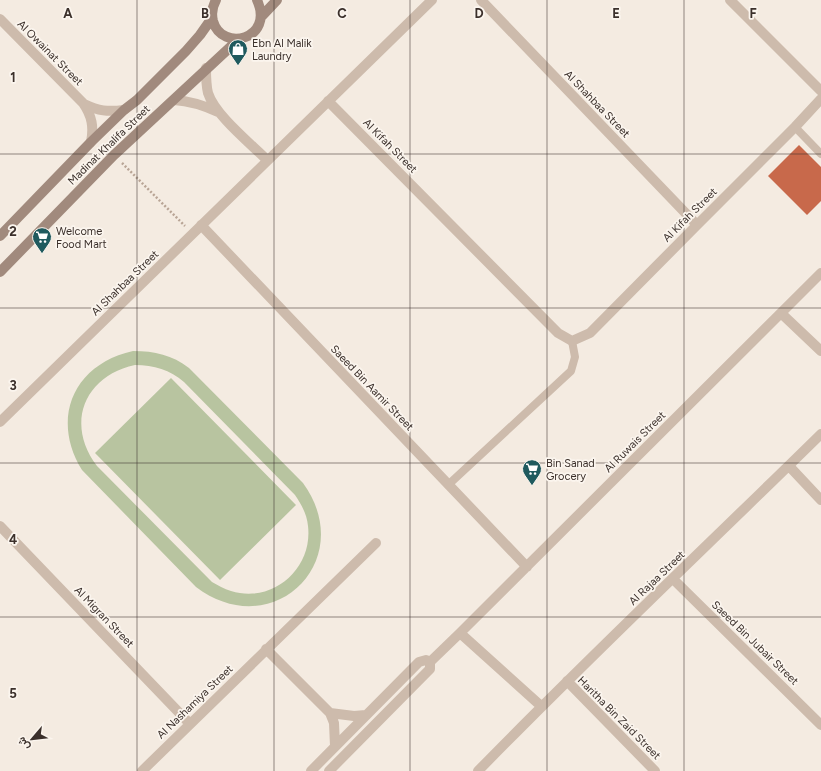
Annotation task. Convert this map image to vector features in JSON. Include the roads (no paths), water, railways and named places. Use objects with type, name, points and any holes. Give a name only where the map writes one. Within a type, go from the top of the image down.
[{"type":"street","points":[[257,0],[261,8],[261,17]]},
{"type":"street","points":[[261,17],[277,0]]},
{"type":"street","name":"Al Shahbaa Street","points":[[0,422],[432,0]]},
{"type":"street","name":"Al Shahbaa Street","points":[[481,0],[697,225]]},
{"type":"street","points":[[730,0],[821,91]]},
{"type":"street","points":[[213,2],[212,18],[214,24],[222,34],[233,39],[239,39]]},
{"type":"street","name":"Madinat Khalifa Street","points":[[0,272],[114,155],[174,100],[206,68],[239,39],[256,30],[260,24],[261,17]]},
{"type":"street","name":"Madinat Khalifa Street","points":[[0,236],[91,142],[124,110],[137,100],[186,51],[212,18]]},
{"type":"street","name":"Al Owainat Street","points":[[0,19],[83,103],[89,112],[92,122],[93,132],[91,142]]},
{"type":"street","points":[[206,68],[208,93],[213,104],[220,113],[267,160]]},
{"type":"street","name":"Al Kifah Street","points":[[328,100],[558,333],[572,341],[590,333],[821,99]]},
{"type":"street","points":[[174,100],[198,103],[220,113]]},
{"type":"street","name":"Al Owainat Street","points":[[83,103],[96,110],[110,112],[124,110]]},
{"type":"street","name":"Saeed Bin Aamir Street","points":[[201,225],[527,567]]},
{"type":"street","name":"Al Ruwais Street","points":[[430,662],[821,273]]},
{"type":"street","points":[[780,313],[821,351]]},
{"type":"street","name":"Al Rajaa Street","points":[[478,771],[541,706],[821,434]]},
{"type":"street","points":[[788,466],[821,500]]},
{"type":"street","name":"Al Migran Street","points":[[0,526],[190,724]]},
{"type":"street","name":"Al Nashamiya Street","points":[[142,771],[376,543]]},
{"type":"street","name":"Saeed Bin Jubair Street","points":[[673,579],[821,725]]},
{"type":"street","points":[[460,633],[541,706]]},
{"type":"street","points":[[266,650],[330,713],[334,723],[336,746]]},
{"type":"street","points":[[311,771],[420,662],[426,660],[430,662],[430,669],[329,771]]},
{"type":"street","name":"Haritha Bin Zaid Street","points":[[567,682],[655,771]]},
{"type":"street","points":[[330,713],[348,716],[366,715]]},
{"type":"lane","points":[[795,127],[821,154]]},
{"type":"lane","points":[[448,485],[571,371],[575,357],[572,341]]},
{"type":"place","name":"Ebn Al Malik Laundry","points":[[238,66]]},
{"type":"place","name":"Welcome Food Mart","points":[[42,254]]},
{"type":"place","name":"Bin Sanad Grocery","points":[[532,486]]}]
